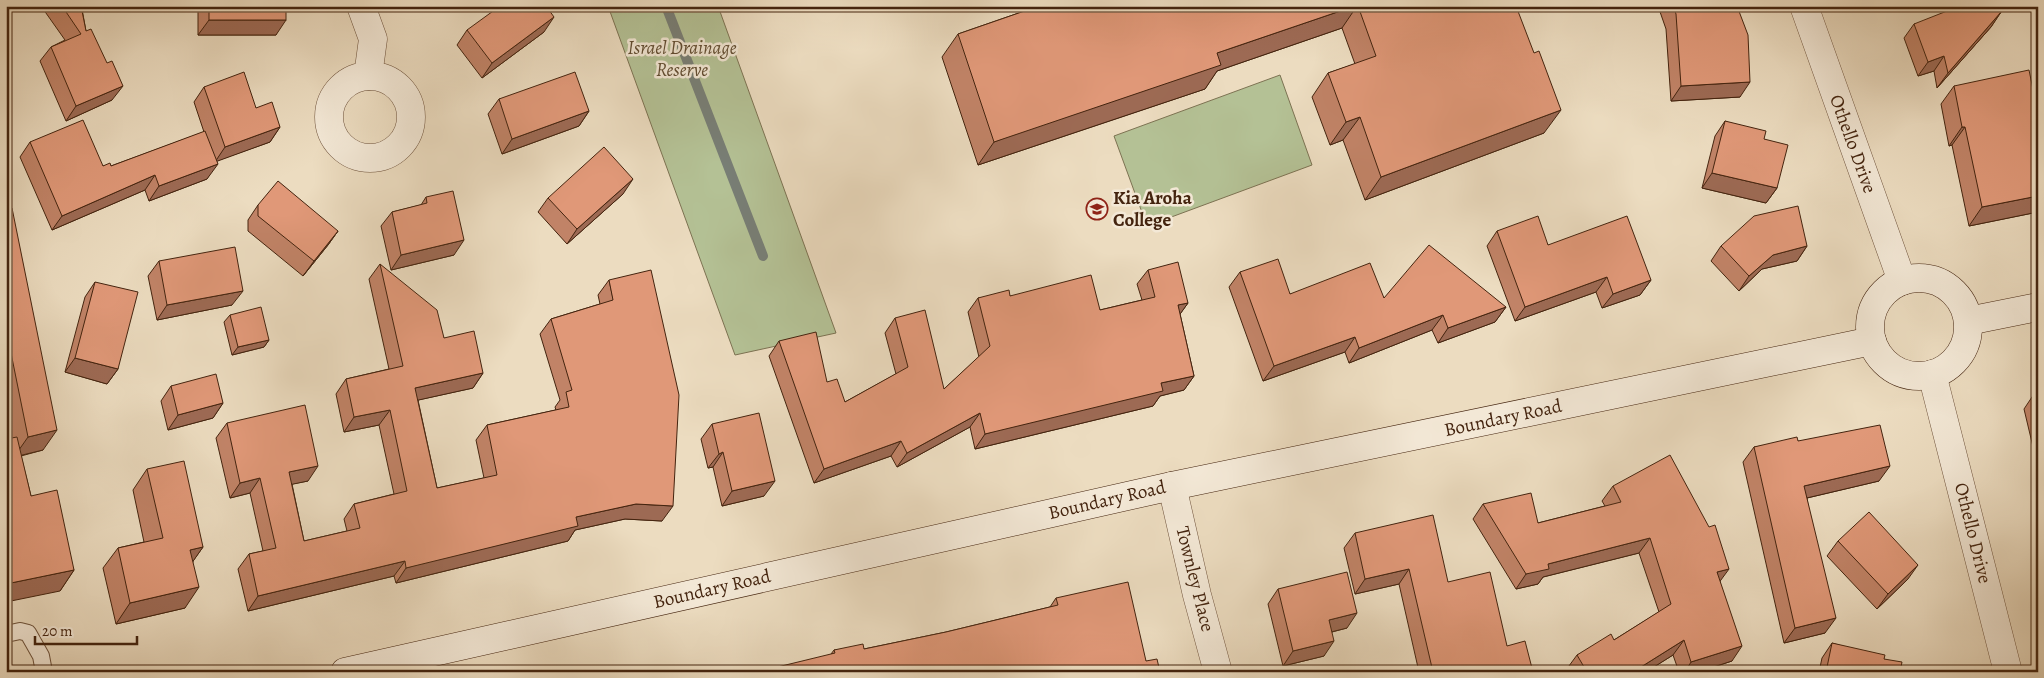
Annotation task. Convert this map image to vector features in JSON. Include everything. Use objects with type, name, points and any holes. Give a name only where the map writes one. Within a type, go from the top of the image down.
[{"type":"main road","points":[[361,6],[372,39],[368,76]]},
{"type":"main road","name":"Othello Drive","points":[[1804,6],[1902,281]]},
{"type":"main road","points":[[1916,277],[1931,279],[1945,284],[1957,294],[1964,307],[1968,321],[1967,338],[1962,353],[1951,365],[1932,374],[1921,376],[1905,374],[1890,367],[1879,356],[1872,342],[1869,327],[1872,312],[1879,299],[1889,288],[1902,281],[1916,277]]},
{"type":"main road","points":[[1968,321],[2038,307]]},
{"type":"main road","name":"Boundary Road","points":[[345,672],[1172,486],[1872,342]]},
{"type":"main road","name":"Othello Drive","points":[[1932,374],[2008,672]]},
{"type":"main road","name":"Townley Place","points":[[1172,486],[1197,595],[1218,672]]},
{"type":"main road","name":"Othello Drive","points":[[1998,634],[2027,672]]},
{"type":"lane","points":[[6,634],[20,631],[28,634],[41,656],[44,672]]},
{"type":"green space","name":"Israel Drainage Reserve","points":[[608,6],[718,6],[836,333],[735,355]]},
{"type":"green space","points":[[1280,75],[1312,165],[1147,226],[1114,136]]},
{"type":"building","points":[[62,6],[81,6],[86,31],[91,29],[107,63],[112,61],[123,86],[76,106],[51,47],[81,34]]},
{"type":"building","points":[[209,6],[286,6],[286,20],[209,20]]},
{"type":"building","points":[[500,6],[546,6],[554,17],[492,63],[467,30]]},
{"type":"building","points":[[1039,6],[1355,6],[1217,53],[1221,65],[994,142],[958,34]]},
{"type":"building","points":[[1358,6],[1516,6],[1534,53],[1539,51],[1561,110],[1381,177],[1360,117],[1346,122],[1328,73],[1376,56]]},
{"type":"building","points":[[1673,6],[1737,6],[1748,35],[1750,82],[1681,86],[1676,14]]},
{"type":"building","points":[[1951,6],[1995,6],[2001,12],[1948,73],[1944,56],[1928,62],[1914,24],[1947,11]]},
{"type":"building","points":[[2029,70],[2038,114],[2038,196],[1982,207],[1954,86]]},
{"type":"building","points":[[244,72],[256,108],[272,102],[280,127],[225,147],[204,87]]},
{"type":"building","points":[[575,72],[589,111],[512,139],[499,99]]},
{"type":"building","points":[[83,120],[103,166],[110,163],[111,166],[205,131],[218,164],[159,186],[155,175],[62,216],[30,142]]},
{"type":"building","points":[[1725,121],[1766,131],[1764,139],[1788,145],[1777,188],[1712,173]]},
{"type":"building","points":[[604,147],[633,179],[577,229],[548,198]]},
{"type":"building","points":[[278,181],[338,231],[314,261],[258,216],[258,205]]},
{"type":"building","points":[[453,191],[464,240],[401,255],[392,212],[427,203],[426,197]]},
{"type":"building","points":[[1798,206],[1807,246],[1773,255],[1749,276],[1721,246],[1754,216]]},
{"type":"building","points":[[12,208],[57,430],[28,437],[11,353],[6,354],[6,210]]},
{"type":"building","points":[[1538,216],[1548,245],[1627,216],[1651,280],[1613,294],[1607,277],[1525,307],[1497,231]]},
{"type":"building","points":[[1429,245],[1506,307],[1448,328],[1443,315],[1359,348],[1355,337],[1274,366],[1240,272],[1278,259],[1290,294],[1370,263],[1384,298]]},
{"type":"building","points":[[235,247],[243,291],[167,305],[159,261]]},
{"type":"building","points":[[1178,262],[1188,303],[1178,305],[1194,376],[1161,383],[1163,391],[985,434],[980,413],[907,453],[901,441],[824,469],[779,341],[816,332],[827,382],[837,379],[845,402],[908,367],[895,318],[925,310],[944,389],[990,346],[978,298],[1009,290],[1010,296],[1091,275],[1100,310],[1155,297],[1148,270]]},
{"type":"building","points":[[380,264],[437,310],[444,338],[474,331],[483,373],[415,388],[437,488],[497,475],[487,425],[569,407],[566,392],[572,390],[551,319],[613,300],[609,280],[651,270],[679,395],[673,506],[636,504],[576,517],[578,526],[406,568],[405,561],[258,596],[249,554],[276,548],[260,478],[240,483],[227,423],[305,405],[318,466],[289,472],[304,541],[360,528],[354,504],[407,491],[390,410],[354,417],[346,379],[403,366]]},
{"type":"building","points":[[95,282],[138,292],[118,369],[75,358]]},
{"type":"building","points":[[261,307],[269,340],[238,347],[230,315]]},
{"type":"building","points":[[216,374],[223,403],[178,415],[171,386]]},
{"type":"building","points":[[2038,393],[2038,408],[2034,394]]},
{"type":"building","points":[[759,413],[775,481],[732,491],[723,452],[719,454],[712,424]]},
{"type":"building","points":[[1880,425],[1890,466],[1804,486],[1836,618],[1795,628],[1754,447],[1797,437],[1798,441]]},
{"type":"building","points":[[17,437],[31,496],[57,490],[74,570],[6,584],[6,439]]},
{"type":"building","points":[[1670,455],[1709,527],[1715,525],[1729,569],[1717,572],[1742,646],[1691,662],[1684,640],[1633,672],[1587,672],[1577,655],[1611,634],[1614,640],[1671,604],[1650,538],[1548,564],[1549,569],[1526,574],[1483,504],[1531,493],[1538,523],[1621,502],[1613,486]]},
{"type":"building","points":[[184,461],[203,547],[190,550],[199,587],[130,603],[118,548],[163,538],[147,469]]},
{"type":"building","points":[[1869,512],[1918,565],[1888,594],[1838,541]]},
{"type":"building","points":[[1433,515],[1448,582],[1490,572],[1507,646],[1525,641],[1533,672],[1433,672],[1409,569],[1365,579],[1355,533]]},
{"type":"building","points":[[1347,572],[1357,613],[1329,620],[1334,641],[1293,651],[1278,589]]},
{"type":"building","points":[[1128,582],[1146,661],[1157,659],[1160,672],[757,672],[835,653],[834,650],[863,644],[864,649],[946,632],[1058,605],[1056,598]]},
{"type":"building","points":[[1832,643],[1885,655],[1884,659],[1902,662],[1900,672],[1826,672]]},
{"type":"waterway","points":[[666,6],[763,256]]},
{"type":"place","name":"Kia Aroha College","points":[[1097,209]]}]
